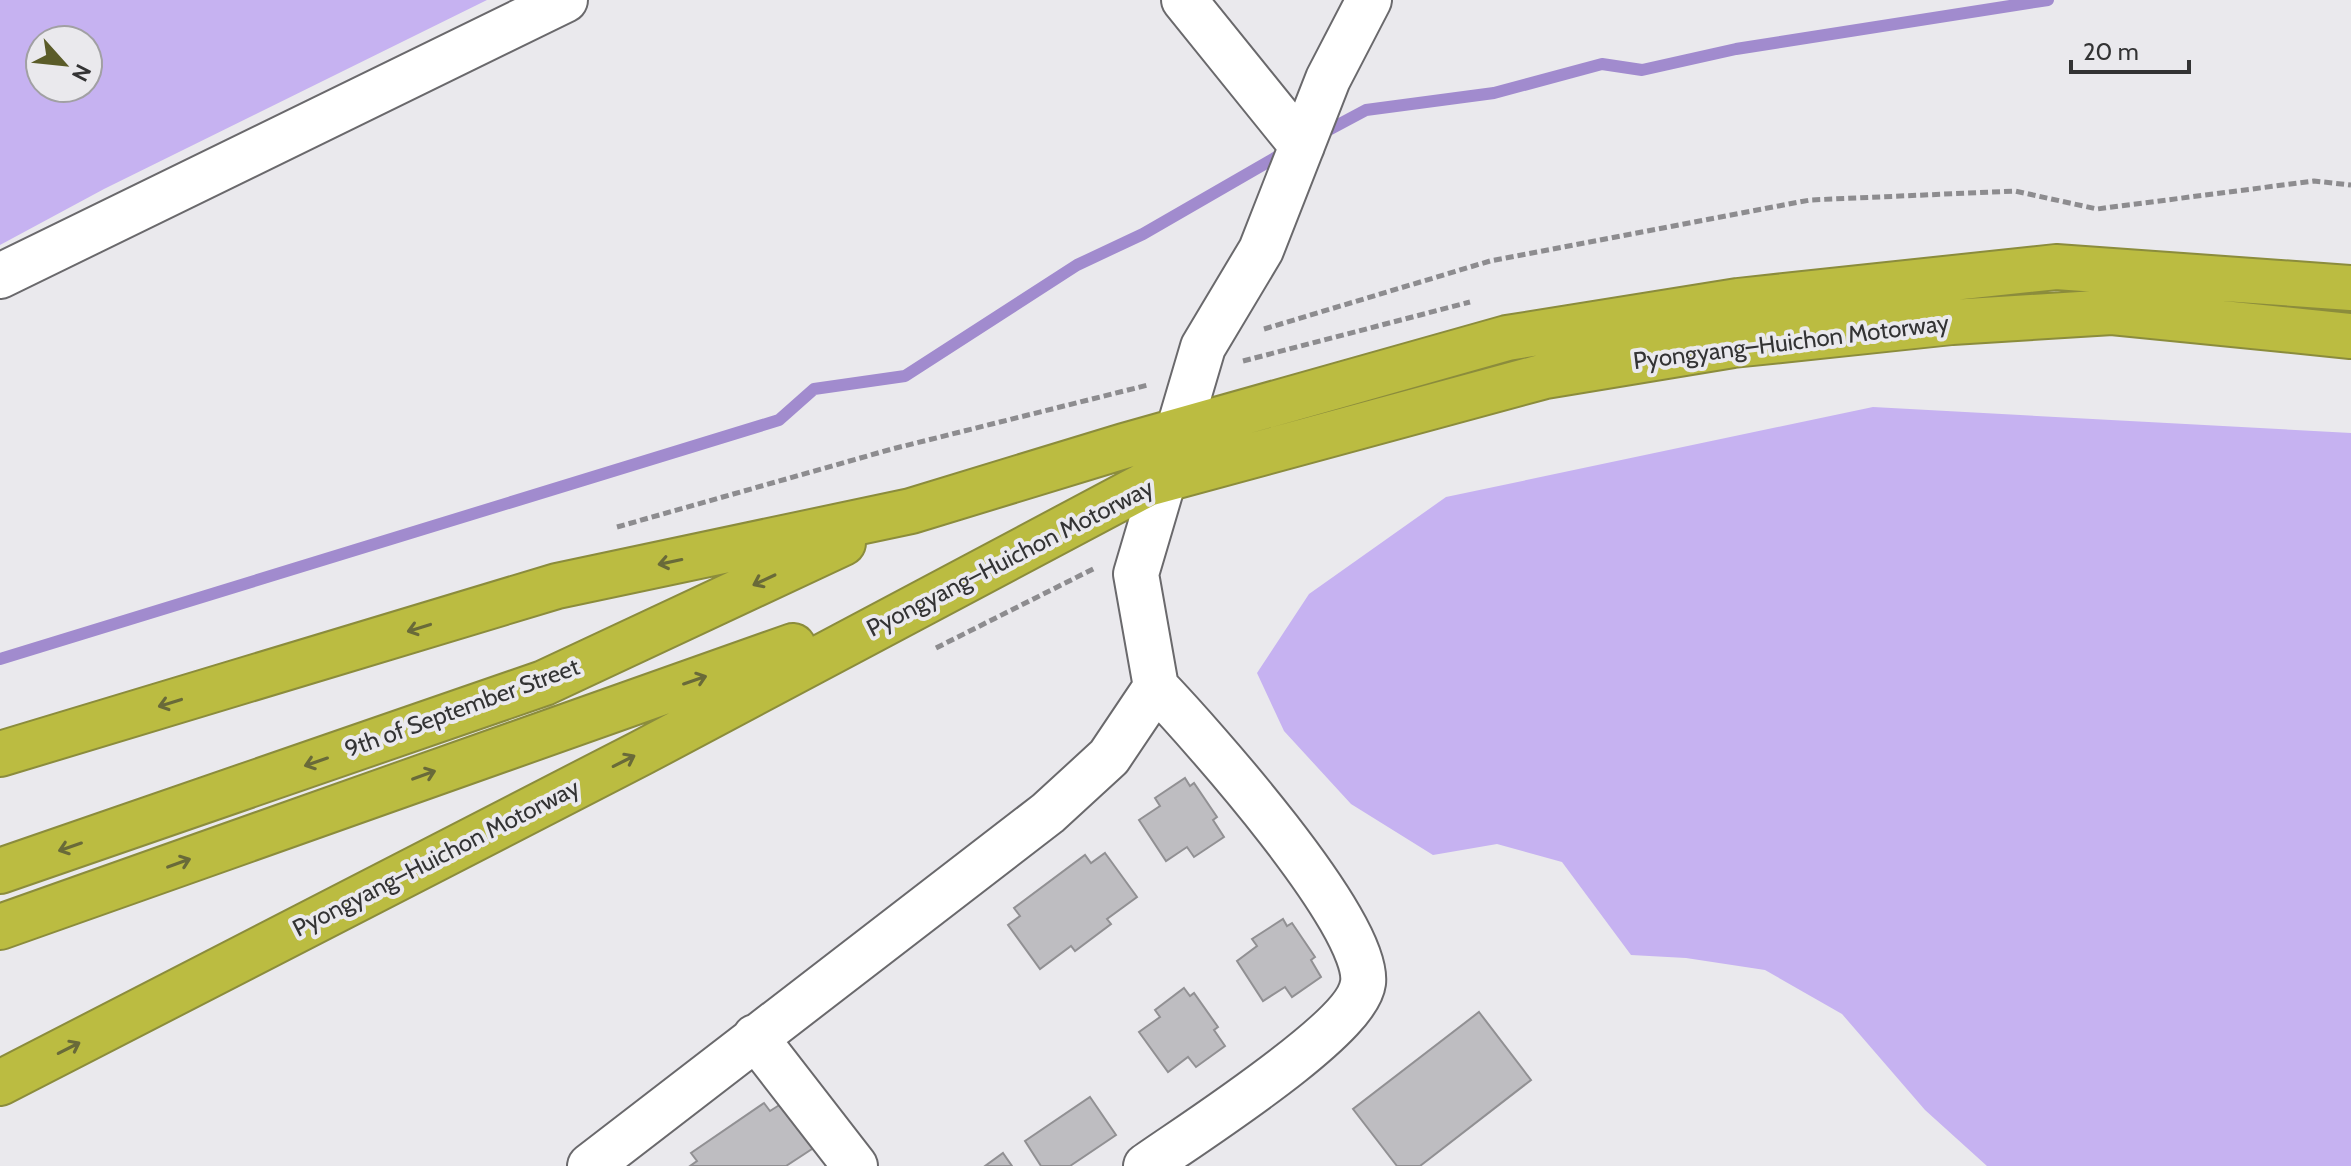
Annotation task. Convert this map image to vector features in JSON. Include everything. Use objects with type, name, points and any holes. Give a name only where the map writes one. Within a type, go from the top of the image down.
[{"type":"highway","name":"Pyongyang–Huichon Motorway","points":[[0,754],[557,586],[911,511],[1507,338],[1738,301],[2056,267],[2351,288]]},
{"type":"highway","name":"Pyongyang–Huichon Motorway","points":[[0,1083],[641,753],[1147,484],[1545,376],[1733,345],[1952,322],[2112,312],[2351,336]]},
{"type":"highway","name":"9th of September Street","points":[[0,871],[544,683],[911,511]]},
{"type":"highway","name":"9th of September Street","points":[[0,927],[921,602]]},
{"type":"street","points":[[0,276],[565,0]]},
{"type":"street","points":[[1184,0],[1302,146]]},
{"type":"street","points":[[1146,1166],[1298,1058],[1349,1011],[1363,983],[1357,957],[1329,897],[1214,747],[1156,687],[1136,574],[1203,347],[1261,250],[1328,79],[1369,0]]},
{"type":"street","points":[[590,1166],[1048,813],[1109,757],[1156,687]]},
{"type":"street","points":[[755,1037],[855,1166]]},
{"type":"path","points":[[1203,347],[1490,261],[1810,200],[2015,191],[2097,209],[2314,181],[2351,185]]},
{"type":"shaded area","points":[[0,0],[487,0],[104,189],[0,245]]},
{"type":"shaded area","points":[[1873,407],[2351,433],[2351,1166],[1987,1166],[1925,1110],[1842,1014],[1765,970],[1686,958],[1631,955],[1562,862],[1497,844],[1433,855],[1351,804],[1284,731],[1257,673],[1309,594],[1446,497]]},
{"type":"building","points":[[1185,778],[1190,786],[1194,783],[1217,817],[1213,820],[1224,837],[1194,857],[1187,847],[1166,861],[1139,820],[1160,806],[1155,798]]},
{"type":"building","points":[[1105,853],[1137,897],[1107,919],[1111,924],[1075,951],[1071,946],[1040,969],[1008,925],[1020,916],[1014,908],[1085,855],[1091,863]]},
{"type":"building","points":[[1283,919],[1287,926],[1292,923],[1315,957],[1311,960],[1321,977],[1292,997],[1285,987],[1263,1001],[1237,961],[1257,946],[1252,939]]},
{"type":"building","points":[[1184,988],[1190,996],[1194,993],[1218,1027],[1214,1030],[1225,1046],[1196,1067],[1188,1057],[1168,1072],[1139,1032],[1160,1017],[1155,1010]]},
{"type":"building","points":[[1479,1012],[1531,1080],[1420,1166],[1397,1166],[1353,1109]]},
{"type":"building","points":[[1090,1097],[1116,1135],[1070,1166],[1041,1166],[1025,1141]]},
{"type":"building","points":[[784,1102],[815,1147],[786,1166],[690,1166],[697,1161],[691,1153],[764,1103],[770,1111]]},
{"type":"building","points":[[1003,1153],[1012,1166],[985,1166]]},
{"type":"waterway","points":[[1321,134],[1366,110],[1494,93],[1602,64],[1642,70],[1736,49],[2048,0]]},
{"type":"waterway","points":[[0,659],[779,420],[814,389],[905,376],[1077,265],[1143,234],[1287,151]]}]
